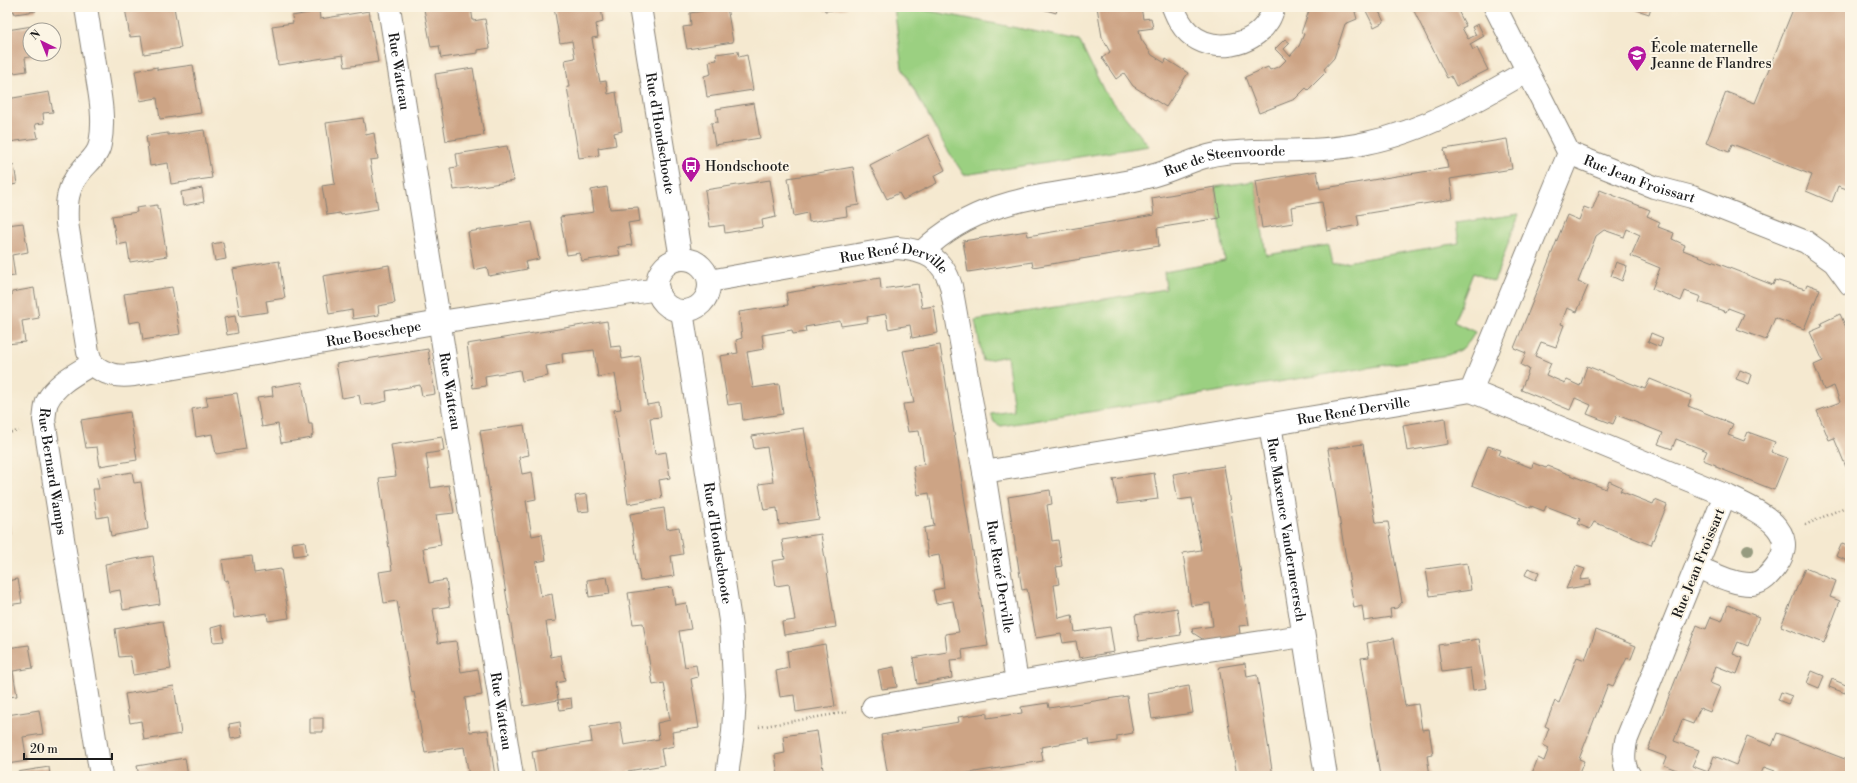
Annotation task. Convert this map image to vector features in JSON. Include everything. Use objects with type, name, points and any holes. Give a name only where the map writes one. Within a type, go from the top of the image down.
[{"type":"street","points":[[86,7],[102,105],[103,126],[100,146],[93,159],[80,172],[69,189],[66,203],[68,230],[88,352],[92,364]]},
{"type":"street","name":"Rue Watteau","points":[[389,7],[512,776]]},
{"type":"street","name":"Rue d'Hondschoote","points":[[640,7],[680,259]]},
{"type":"street","points":[[1173,7],[1178,20],[1190,34],[1205,42],[1223,46],[1241,43],[1256,34],[1268,21],[1274,7]]},
{"type":"street","name":"Rue Jean Froissart","points":[[1495,7],[1569,153],[1654,187],[1692,197],[1806,242],[1834,262],[1850,284]]},
{"type":"street","name":"Rue de Steenvoorde","points":[[923,251],[939,236],[971,216],[1010,202],[1151,176],[1203,158],[1223,153],[1340,148],[1394,137],[1425,126],[1473,102],[1527,71]]},
{"type":"street","points":[[1471,391],[1569,153]]},
{"type":"street","name":"Rue René Derville","points":[[709,281],[897,248],[923,251],[942,267],[948,276],[951,286],[984,472],[1017,682]]},
{"type":"street","points":[[680,259],[694,261],[701,266],[709,281],[708,294],[704,301],[694,309],[682,311],[667,305],[661,299],[658,289],[658,278],[662,270],[668,264],[680,259]]},
{"type":"street","name":"Rue Boeschepe","points":[[92,364],[100,370],[113,375],[134,376],[440,322],[658,289]]},
{"type":"street","name":"Rue d'Hondschoote","points":[[682,311],[731,627],[735,697],[733,732],[727,776]]},
{"type":"street","name":"Rue Bernard Wamps","points":[[92,364],[70,377],[56,390],[47,402],[44,420],[101,776]]},
{"type":"street","name":"Rue Jean Froissart","points":[[1471,391],[1725,495],[1626,741],[1624,758],[1626,771],[1630,776]]},
{"type":"street","name":"Rue René Derville","points":[[984,472],[1471,391]]},
{"type":"street","name":"Rue Maxence Vandermeersch","points":[[1270,424],[1326,776]]},
{"type":"street","points":[[1696,567],[1735,581],[1753,584],[1768,577],[1779,562],[1784,545],[1780,530],[1772,521],[1758,511],[1725,495]]},
{"type":"street","name":"Rue Maxence Vandermeersch","points":[[1017,682],[1195,652],[1304,636]]},
{"type":"street","points":[[873,707],[1017,682]]},
{"type":"path","points":[[1781,535],[1850,505]]},
{"type":"path","points":[[733,732],[873,707]]},
{"type":"green space","points":[[894,7],[909,7],[1079,40],[1104,91],[1149,146],[964,175],[945,146],[902,68]]},
{"type":"green space","points":[[1255,181],[1266,255],[1329,245],[1333,264],[1459,243],[1456,223],[1519,214],[1494,282],[1473,273],[1454,322],[1475,332],[1470,341],[1461,349],[1448,355],[1001,426],[994,422],[991,414],[1014,411],[1007,356],[983,361],[975,320],[1166,289],[1164,272],[1225,261],[1215,187]]},
{"type":"building","points":[[7,7],[36,7],[36,11],[15,14],[14,11],[7,13]]},
{"type":"building","points":[[174,7],[181,48],[144,54],[141,36],[130,37],[125,8]]},
{"type":"building","points":[[433,7],[471,7],[473,21],[485,19],[490,48],[478,50],[478,53],[441,58],[439,46],[431,47],[424,9]]},
{"type":"building","points":[[554,7],[601,7],[603,22],[596,24],[598,37],[592,38],[596,63],[600,82],[606,81],[608,94],[616,92],[622,131],[614,133],[616,145],[598,148],[599,155],[579,158],[567,87],[569,87],[565,60],[575,58],[572,41],[560,43]]},
{"type":"building","points":[[727,7],[733,42],[687,49],[683,27],[691,26],[690,13]]},
{"type":"building","points":[[824,7],[847,7],[847,8],[825,11]]},
{"type":"building","points":[[1036,7],[1058,7],[1056,13]]},
{"type":"building","points":[[1097,7],[1141,7],[1143,19],[1151,18],[1153,28],[1139,30],[1141,39],[1152,55],[1165,63],[1166,59],[1188,73],[1166,107],[1133,86],[1124,73],[1116,79],[1102,58],[1110,52],[1102,37]]},
{"type":"building","points":[[1364,7],[1355,12],[1357,19],[1345,24],[1334,58],[1324,69],[1326,72],[1308,90],[1306,88],[1295,99],[1259,113],[1245,77],[1268,67],[1270,70],[1280,66],[1286,60],[1275,49],[1285,39],[1290,43],[1284,49],[1290,56],[1299,46],[1304,34],[1301,33],[1310,8]]},
{"type":"building","points":[[1364,7],[1377,7],[1384,22],[1374,27]]},
{"type":"building","points":[[1412,7],[1456,7],[1466,26],[1462,28],[1468,39],[1476,35],[1472,27],[1478,24],[1484,36],[1470,44],[1473,50],[1477,48],[1488,70],[1456,86],[1451,76],[1447,78]]},
{"type":"building","points":[[1628,7],[1651,7],[1649,14]]},
{"type":"building","points":[[1794,7],[1850,7],[1850,190],[1838,186],[1832,202],[1806,191],[1812,175],[1732,144],[1729,152],[1706,143],[1726,92],[1755,103]]},
{"type":"building","points":[[319,11],[320,19],[369,11],[378,62],[345,67],[343,55],[278,65],[272,26],[293,23],[292,16]]},
{"type":"building","points":[[22,28],[22,62],[26,62],[27,71],[7,74],[7,30]]},
{"type":"building","points":[[738,51],[739,57],[747,55],[753,90],[707,97],[704,76],[711,74],[709,61],[717,60],[716,54]]},
{"type":"building","points":[[193,65],[201,113],[160,119],[157,98],[140,101],[135,71],[157,67],[157,70]]},
{"type":"building","points":[[473,68],[484,135],[446,141],[435,74]]},
{"type":"building","points":[[49,92],[53,112],[43,113],[44,123],[35,124],[38,138],[9,142],[7,129],[7,99]]},
{"type":"building","points":[[754,103],[760,138],[715,145],[711,123],[718,122],[716,109]]},
{"type":"building","points":[[363,118],[366,135],[374,133],[378,159],[370,160],[378,209],[341,215],[340,213],[327,215],[322,186],[335,184],[326,123]]},
{"type":"building","points":[[204,130],[212,178],[171,184],[168,163],[150,166],[146,136],[168,133],[168,135]]},
{"type":"building","points":[[928,135],[945,170],[934,176],[937,183],[903,200],[899,193],[887,199],[870,165]]},
{"type":"building","points":[[1507,139],[1512,169],[1450,179],[1453,199],[1357,215],[1359,225],[1327,231],[1322,202],[1291,207],[1293,223],[1262,228],[1255,181],[1317,171],[1320,189],[1448,168],[1444,149]]},
{"type":"building","points":[[507,146],[514,181],[454,190],[450,168],[458,167],[456,154]]},
{"type":"building","points":[[14,165],[17,184],[7,186],[7,166]]},
{"type":"building","points":[[853,167],[859,205],[846,207],[847,216],[809,222],[808,213],[794,216],[788,178]]},
{"type":"building","points":[[770,180],[776,217],[762,220],[763,227],[725,233],[724,225],[710,227],[705,190]]},
{"type":"building","points":[[607,187],[610,209],[638,207],[640,221],[628,223],[632,245],[618,247],[620,255],[582,261],[580,253],[567,255],[560,217],[594,212],[591,190]]},
{"type":"building","points":[[1215,187],[1220,218],[1157,228],[1159,246],[1033,267],[1032,262],[968,272],[963,241],[1027,231],[1028,236],[1154,215],[1152,198]]},
{"type":"building","points":[[202,188],[204,202],[183,206],[181,192]]},
{"type":"building","points":[[1600,190],[1650,210],[1647,216],[1660,222],[1658,227],[1674,233],[1672,239],[1685,245],[1683,250],[1773,285],[1775,280],[1805,289],[1807,284],[1820,289],[1804,329],[1775,318],[1766,340],[1737,329],[1744,314],[1728,308],[1726,312],[1699,302],[1701,297],[1685,291],[1681,301],[1652,289],[1660,268],[1631,256],[1640,235],[1627,229],[1624,237],[1604,230],[1596,236],[1578,282],[1588,286],[1577,312],[1567,308],[1561,324],[1564,325],[1556,347],[1541,342],[1535,356],[1551,363],[1546,375],[1565,383],[1567,380],[1580,386],[1587,366],[1645,389],[1650,379],[1692,396],[1688,406],[1733,424],[1728,435],[1744,441],[1748,432],[1775,442],[1771,452],[1787,458],[1774,490],[1716,467],[1716,465],[1703,460],[1707,451],[1676,439],[1672,449],[1658,444],[1663,433],[1617,415],[1613,424],[1587,414],[1591,405],[1575,398],[1570,410],[1521,390],[1529,369],[1521,365],[1526,353],[1514,348],[1567,215],[1579,220],[1584,207],[1592,210]]},
{"type":"building","points":[[157,205],[167,256],[130,262],[127,243],[117,245],[112,216],[137,212],[136,208]]},
{"type":"building","points":[[532,222],[539,259],[525,262],[527,269],[489,276],[487,267],[474,270],[468,232]]},
{"type":"building","points":[[23,223],[28,252],[12,255],[15,276],[7,277],[7,225]]},
{"type":"building","points":[[223,242],[226,259],[215,261],[212,244]]},
{"type":"building","points":[[279,261],[285,298],[266,301],[268,312],[240,316],[232,269]]},
{"type":"building","points":[[1616,262],[1627,266],[1622,281],[1611,276]]},
{"type":"building","points":[[389,265],[395,303],[378,306],[379,315],[353,319],[352,310],[329,314],[323,276]]},
{"type":"building","points":[[880,278],[881,289],[918,284],[922,308],[934,306],[938,333],[912,338],[910,325],[888,329],[886,314],[867,317],[868,322],[841,326],[840,321],[805,327],[806,332],[793,334],[792,330],[762,335],[764,349],[747,352],[753,388],[779,384],[783,414],[743,420],[741,403],[728,405],[720,356],[738,353],[736,340],[742,338],[739,312],[788,305],[786,293]]},
{"type":"building","points":[[172,287],[180,334],[143,340],[140,321],[129,323],[124,294]]},
{"type":"building","points":[[34,288],[39,318],[22,321],[25,342],[7,344],[7,295],[12,295],[12,292]]},
{"type":"building","points":[[1840,314],[1850,336],[1850,465],[1846,467],[1834,438],[1829,440],[1817,411],[1840,402],[1834,386],[1824,390],[1814,365],[1823,361],[1810,332],[1822,327],[1821,323]]},
{"type":"building","points":[[235,316],[238,333],[227,335],[224,318]]},
{"type":"building","points":[[607,321],[611,347],[620,346],[622,359],[640,356],[647,405],[659,403],[661,417],[650,418],[655,454],[666,452],[670,478],[659,480],[662,498],[628,504],[614,410],[621,409],[615,374],[598,377],[594,350],[562,354],[563,363],[546,366],[548,376],[522,381],[520,370],[485,376],[486,386],[473,388],[467,344]]},
{"type":"building","points":[[1651,333],[1663,338],[1660,347],[1648,342]]},
{"type":"building","points":[[940,345],[988,646],[962,650],[963,659],[950,660],[952,678],[917,684],[913,658],[947,652],[945,634],[959,632],[953,601],[936,604],[933,590],[944,588],[939,555],[928,557],[924,528],[934,526],[929,493],[918,495],[913,466],[924,464],[922,448],[919,431],[908,432],[903,404],[914,403],[903,351]]},
{"type":"building","points":[[428,349],[435,394],[422,396],[420,385],[386,391],[387,401],[374,404],[361,405],[359,395],[342,398],[336,364]]},
{"type":"building","points":[[1740,370],[1752,375],[1749,384],[1736,379]]},
{"type":"building","points":[[302,382],[309,424],[312,424],[312,438],[281,443],[278,424],[262,427],[257,398],[273,396],[272,387]]},
{"type":"building","points":[[237,393],[246,449],[216,454],[212,434],[196,437],[192,409],[208,406],[206,397]]},
{"type":"building","points":[[130,412],[137,460],[100,466],[97,447],[86,448],[81,420]]},
{"type":"building","points":[[1445,418],[1448,444],[1407,451],[1403,425]]},
{"type":"building","points":[[524,425],[529,455],[519,457],[522,474],[532,472],[536,499],[526,501],[532,536],[542,534],[546,560],[536,562],[541,596],[552,594],[556,621],[546,622],[551,657],[561,655],[565,681],[556,683],[558,700],[524,706],[480,431]]},
{"type":"building","points":[[804,428],[819,519],[779,525],[777,508],[764,510],[759,484],[773,482],[767,447],[754,449],[752,436]]},
{"type":"building","points":[[442,437],[444,451],[426,454],[431,488],[449,485],[454,513],[436,515],[441,545],[423,548],[429,583],[446,580],[450,606],[433,609],[438,643],[456,641],[461,672],[478,669],[482,695],[465,698],[467,715],[470,732],[488,730],[495,776],[469,776],[464,747],[425,753],[414,692],[412,693],[397,601],[384,603],[379,572],[392,570],[379,478],[396,476],[391,445]]},
{"type":"building","points":[[1363,444],[1376,523],[1388,522],[1402,602],[1397,608],[1390,609],[1391,617],[1364,621],[1362,606],[1354,608],[1328,449]]},
{"type":"building","points":[[1488,446],[1501,450],[1499,455],[1532,468],[1533,463],[1546,468],[1548,466],[1606,489],[1609,481],[1622,487],[1620,491],[1653,504],[1655,500],[1667,505],[1651,545],[1594,522],[1590,529],[1578,524],[1580,519],[1546,506],[1544,511],[1531,506],[1531,508],[1472,485]]},
{"type":"building","points":[[1224,466],[1249,625],[1239,626],[1241,641],[1212,645],[1193,633],[1192,629],[1213,626],[1210,603],[1191,606],[1183,553],[1201,550],[1192,498],[1178,500],[1173,474]]},
{"type":"building","points":[[132,472],[134,483],[141,482],[148,529],[111,536],[108,516],[97,518],[93,489],[99,489],[97,478]]},
{"type":"building","points":[[1154,473],[1158,499],[1118,504],[1113,479]]},
{"type":"building","points":[[1050,490],[1052,504],[1047,505],[1052,541],[1058,540],[1062,566],[1056,567],[1059,584],[1054,585],[1059,618],[1072,615],[1075,632],[1110,627],[1114,652],[1079,658],[1076,641],[1063,643],[1061,634],[1036,638],[1027,589],[1022,590],[1008,497]]},
{"type":"building","points":[[587,494],[589,511],[578,512],[575,496]]},
{"type":"building","points":[[664,508],[667,529],[679,527],[683,554],[671,556],[674,576],[640,581],[630,514]]},
{"type":"building","points":[[7,514],[11,533],[7,534]]},
{"type":"building","points":[[821,534],[836,627],[784,635],[782,622],[795,620],[789,584],[776,586],[772,561],[785,559],[782,540]]},
{"type":"building","points":[[305,541],[307,554],[294,556],[292,543]]},
{"type":"building","points":[[1842,543],[1850,546],[1850,562],[1836,556]]},
{"type":"building","points":[[153,556],[160,604],[123,610],[120,590],[109,592],[105,564]]},
{"type":"building","points":[[252,556],[254,573],[281,569],[289,618],[268,621],[267,613],[234,618],[228,580],[225,581],[222,560]]},
{"type":"building","points":[[1467,563],[1471,590],[1430,596],[1426,569]]},
{"type":"building","points":[[1576,566],[1585,569],[1580,580],[1590,579],[1591,585],[1566,589]]},
{"type":"building","points":[[1528,568],[1539,572],[1536,580],[1525,575]]},
{"type":"building","points":[[1805,568],[1836,581],[1830,597],[1840,601],[1824,643],[1781,626]]},
{"type":"building","points":[[607,577],[610,594],[589,597],[587,580]]},
{"type":"building","points":[[18,579],[22,603],[7,605],[7,581]]},
{"type":"building","points":[[672,587],[675,605],[686,603],[691,629],[679,631],[685,667],[696,665],[698,677],[691,679],[699,728],[672,732],[674,746],[661,749],[664,765],[628,771],[629,776],[615,776],[615,773],[597,776],[536,776],[532,752],[592,742],[590,727],[620,722],[624,745],[659,739],[657,723],[670,720],[664,683],[653,685],[643,623],[633,624],[628,593]]},
{"type":"building","points":[[1728,605],[1759,617],[1748,646],[1738,642],[1733,654],[1743,658],[1737,674],[1716,666],[1710,683],[1720,687],[1710,712],[1700,708],[1693,724],[1682,720],[1674,741],[1699,750],[1692,766],[1708,772],[1714,756],[1736,765],[1747,736],[1772,746],[1777,733],[1850,761],[1850,776],[1774,776],[1775,771],[1764,767],[1760,776],[1688,776],[1689,775],[1664,765],[1667,757],[1648,750],[1697,625],[1706,629],[1711,617],[1722,621]]},
{"type":"building","points":[[1177,608],[1181,635],[1139,641],[1135,615]]},
{"type":"building","points":[[163,621],[171,669],[133,675],[130,656],[119,657],[115,629]]},
{"type":"building","points":[[222,625],[224,641],[213,642],[211,628]]},
{"type":"building","points":[[1596,630],[1636,646],[1631,659],[1627,658],[1613,686],[1608,684],[1579,759],[1584,761],[1578,776],[1531,776],[1538,758],[1544,761],[1549,748],[1543,745],[1549,728],[1545,726],[1555,701],[1559,703],[1577,657],[1585,660]]},
{"type":"building","points":[[1394,638],[1405,706],[1418,704],[1422,730],[1429,729],[1433,755],[1427,756],[1430,776],[1380,776],[1361,658],[1369,657],[1367,643]]},
{"type":"building","points":[[1479,639],[1487,688],[1473,690],[1470,668],[1442,672],[1438,645]]},
{"type":"building","points":[[825,644],[835,706],[796,712],[794,695],[780,697],[776,671],[789,668],[787,651]]},
{"type":"building","points":[[29,645],[33,668],[13,671],[17,696],[7,697],[7,648]]},
{"type":"building","points":[[1245,663],[1247,677],[1257,675],[1273,776],[1237,776],[1219,667]]},
{"type":"building","points":[[894,667],[897,687],[882,689],[878,670]]},
{"type":"building","points":[[1812,671],[1824,676],[1819,688],[1807,683]]},
{"type":"building","points":[[1832,679],[1848,686],[1845,693],[1829,687]]},
{"type":"building","points":[[174,686],[181,734],[144,740],[141,721],[130,723],[125,694]]},
{"type":"building","points":[[1189,686],[1193,713],[1152,719],[1148,693]]},
{"type":"building","points":[[1781,692],[1792,696],[1788,704],[1778,700]]},
{"type":"building","points":[[1127,696],[1133,733],[1117,736],[1117,741],[1090,745],[1089,739],[1041,747],[1043,761],[950,776],[888,776],[881,735],[959,722],[958,717],[987,713],[987,718],[1022,713],[1021,707],[1048,703],[1049,708]]},
{"type":"building","points":[[571,698],[572,708],[560,710],[558,700]]},
{"type":"building","points":[[39,710],[43,734],[23,737],[27,761],[7,764],[7,715]]},
{"type":"building","points":[[310,718],[323,718],[323,732],[310,732]]},
{"type":"building","points":[[240,722],[242,737],[231,739],[229,724]]},
{"type":"building","points":[[817,731],[824,776],[778,776],[775,755],[785,753],[783,736]]},
{"type":"building","points":[[185,758],[188,776],[139,776],[137,766]]},
{"type":"building","points":[[49,767],[50,776],[18,776],[17,772]]},
{"type":"place","name":"École maternelle Jeanne de Flandres","points":[[1637,72]]},
{"type":"place","name":"Hondschoote","points":[[691,183]]}]
